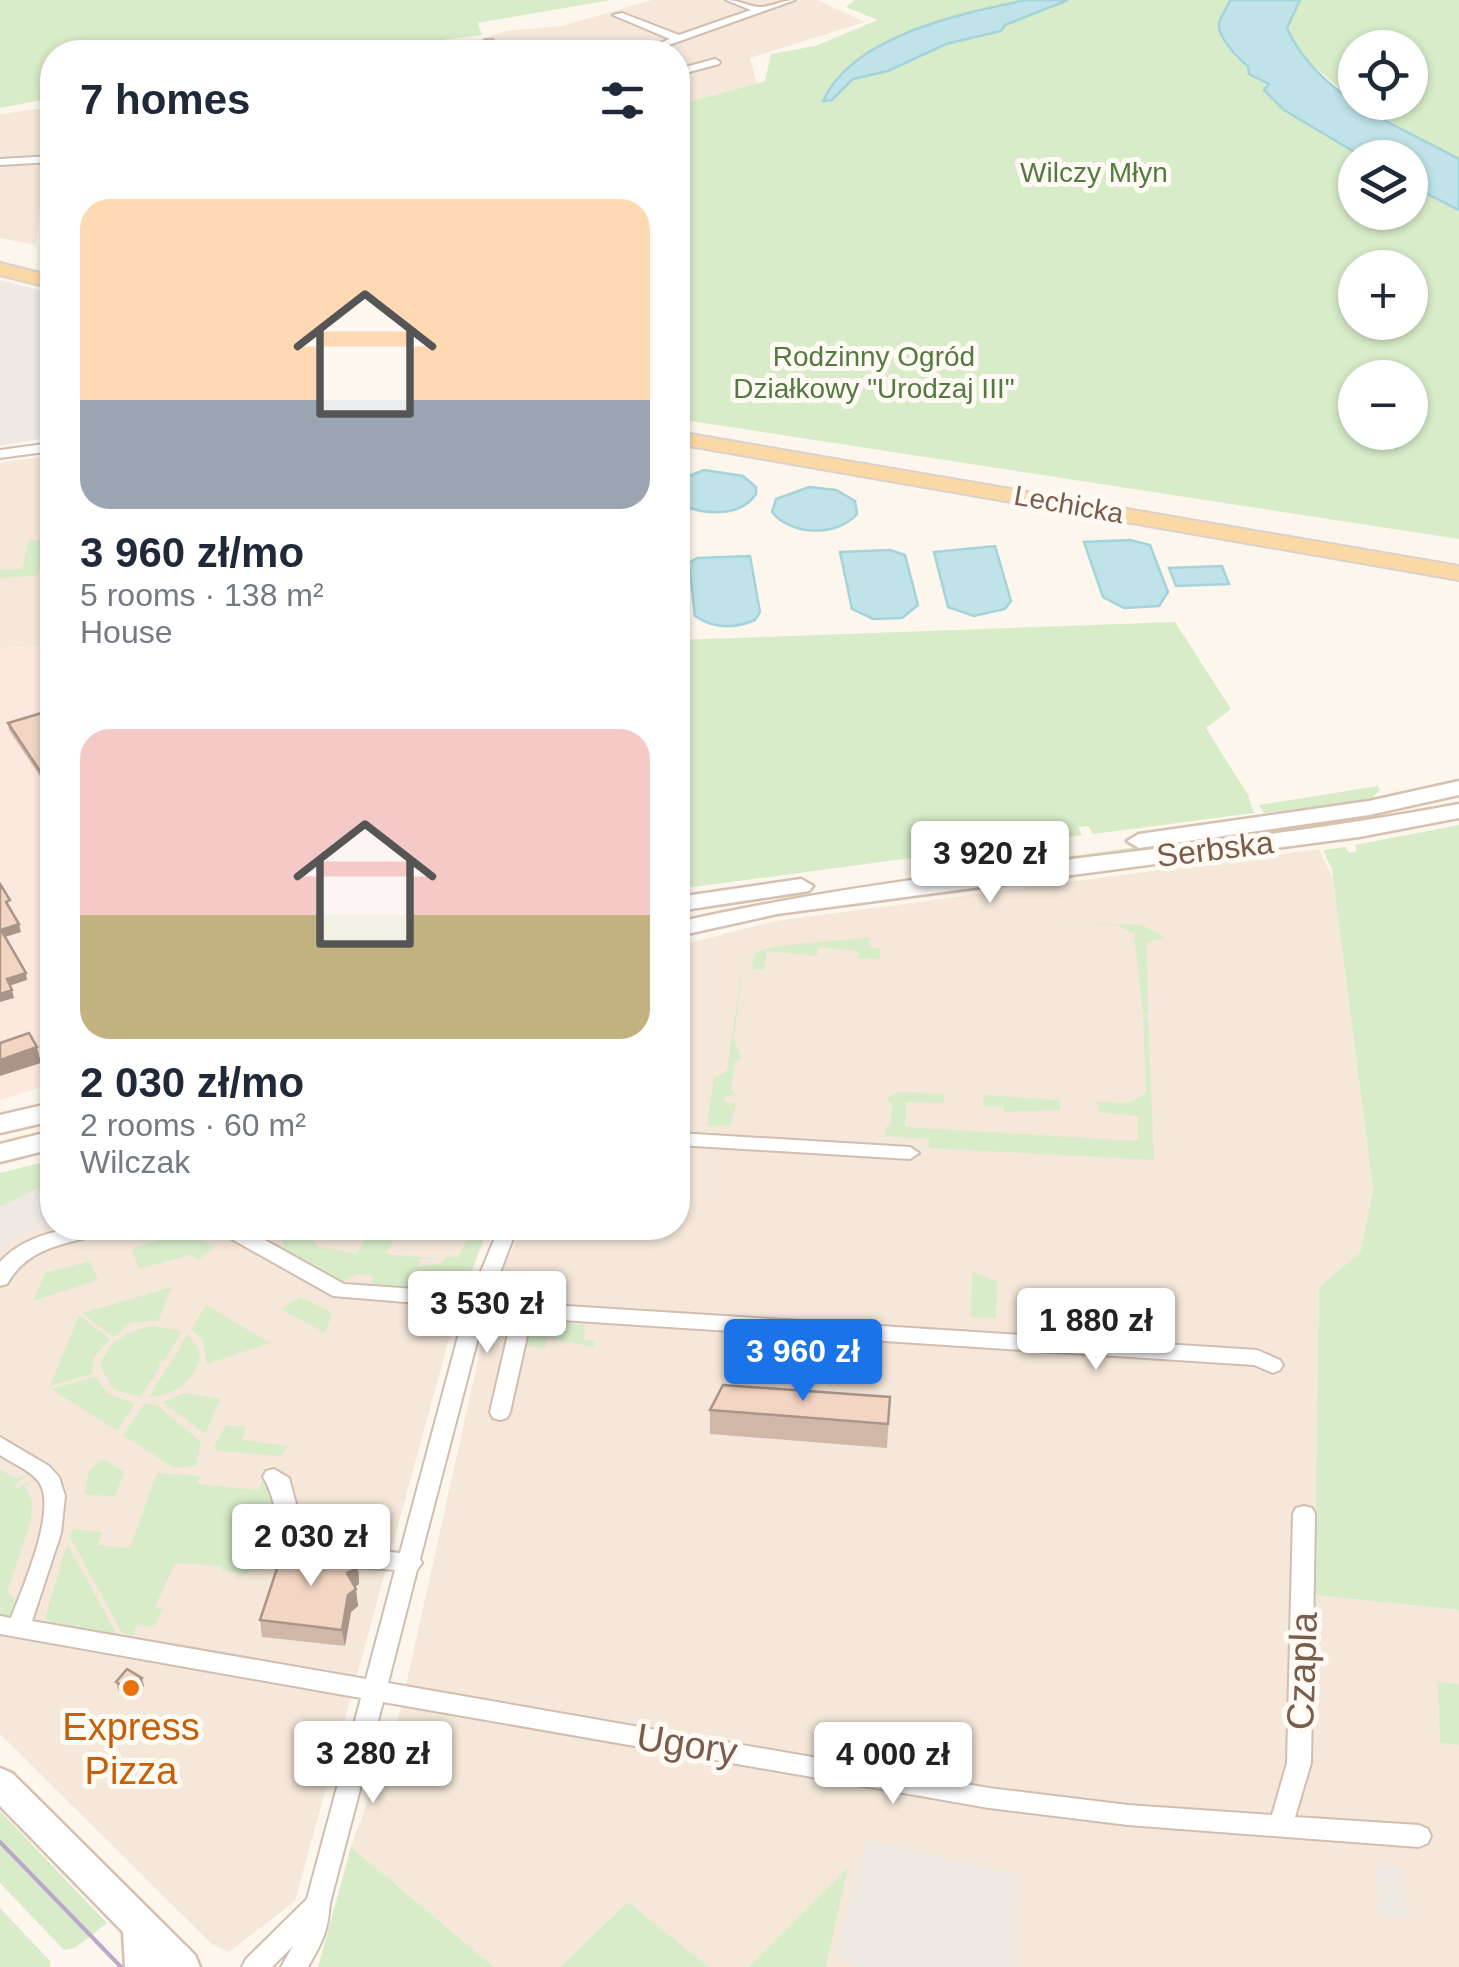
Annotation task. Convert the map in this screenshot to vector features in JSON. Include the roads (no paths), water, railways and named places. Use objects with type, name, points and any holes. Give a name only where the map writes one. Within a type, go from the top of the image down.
[{"type":"main road","points":[[0,258],[40,267]]},
{"type":"main road","points":[[0,268],[40,279]]},
{"type":"main road","name":"Lechicka","points":[[690,432],[1459,562]]},
{"type":"main road","name":"Lechicka","points":[[690,440],[1459,573]]},
{"type":"street","points":[[731,0],[759,10]]},
{"type":"street","points":[[618,15],[680,39],[790,0]]},
{"type":"street","points":[[690,68],[715,62]]},
{"type":"street","points":[[0,162],[40,160]]},
{"type":"street","points":[[0,454],[40,448]]},
{"type":"street","name":"Serbska","points":[[690,926],[766,908],[1390,815],[1459,788]]},
{"type":"street","name":"Serbska","points":[[690,902],[1390,815],[1459,812]]},
{"type":"street","points":[[0,1124],[40,1115]]},
{"type":"street","points":[[690,1140],[910,1153]]},
{"type":"street","points":[[0,1153],[40,1143]]},
{"type":"street","points":[[0,1279],[9,1260],[21,1250],[56,1240]]},
{"type":"street","points":[[249,1240],[340,1291],[523,1310],[1257,1358],[1274,1365]]},
{"type":"street","points":[[294,1967],[315,1932],[318,1904],[377,1694],[476,1304],[503,1240]]},
{"type":"street","points":[[500,1412],[523,1310]]},
{"type":"street","points":[[0,1444],[47,1478],[56,1500],[54,1520],[9,1627]]},
{"type":"street","points":[[274,1477],[281,1484],[296,1541],[308,1552],[410,1563]]},
{"type":"street","name":"Czapla","points":[[1281,1825],[1299,1763],[1304,1514]]},
{"type":"street","name":"Ugory","points":[[9,1627],[989,1798],[1128,1814],[1419,1836]]},
{"type":"street","points":[[0,1782],[182,1967]]},
{"type":"street","points":[[256,1967],[318,1904]]},
{"type":"street","points":[[141,1927],[143,1967]]},
{"type":"water","points":[[1026,0],[1068,0],[1005,25],[1001,31],[946,44],[888,71],[853,79],[832,100],[823,101],[838,78],[884,43],[942,20]]},
{"type":"water","points":[[1230,0],[1300,0],[1287,28],[1300,52],[1338,90],[1338,120],[1383,120],[1422,140],[1338,142],[1284,110],[1264,90],[1269,84],[1249,74],[1248,66],[1221,35],[1220,21]]},
{"type":"water","points":[[1428,143],[1459,159],[1459,210],[1428,194]]},
{"type":"water","points":[[704,470],[743,476],[756,487],[756,494],[731,511],[699,510],[690,507],[690,475]]},
{"type":"water","points":[[809,487],[836,490],[855,501],[857,514],[838,527],[814,531],[790,526],[772,512],[776,499]]},
{"type":"water","points":[[1130,540],[1150,545],[1168,592],[1159,606],[1124,608],[1103,597],[1084,542]]},
{"type":"water","points":[[995,546],[1011,601],[1005,609],[974,616],[948,607],[934,552]]},
{"type":"water","points":[[890,550],[905,555],[918,605],[902,618],[873,619],[852,609],[840,552]]},
{"type":"water","points":[[750,556],[760,612],[755,620],[724,626],[695,616],[690,562],[697,558]]},
{"type":"water","points":[[1222,566],[1229,584],[1176,586],[1169,568]]},
{"type":"tram line","points":[[0,1842],[121,1967]]},
{"type":"place","name":"Express Pizza","points":[[131,1688]]},
{"type":"park label","name":"Wilczy Młyn","points":[[1094,172]]},
{"type":"park label","name":"Rodzinny Ogród Działkowy \"Urodzaj III\"","points":[[874,372]]}]
